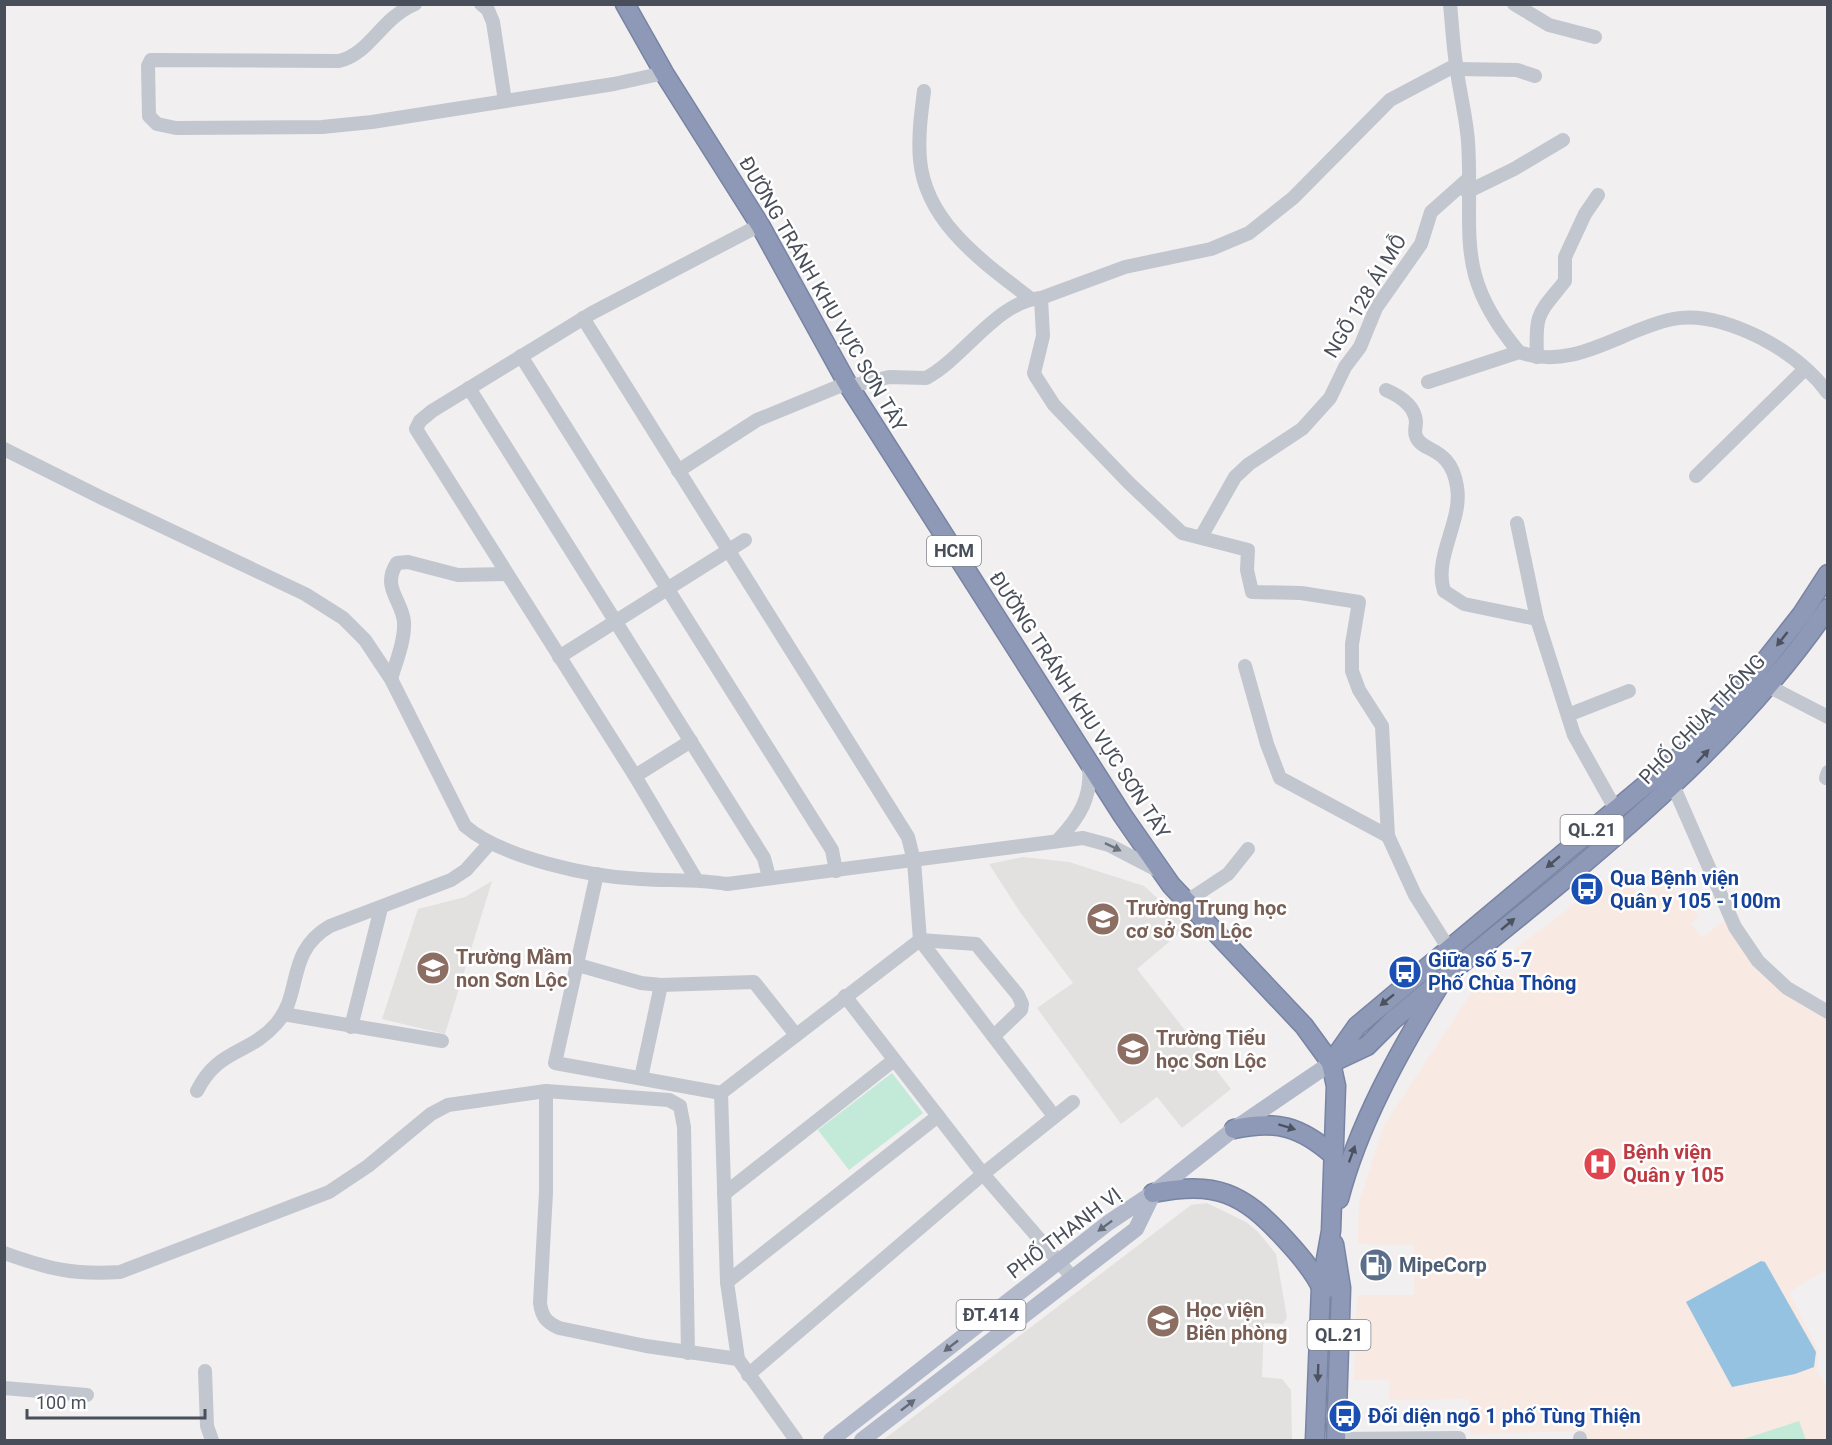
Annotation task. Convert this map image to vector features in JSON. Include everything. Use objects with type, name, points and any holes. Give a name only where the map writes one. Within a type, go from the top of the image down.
[{"type":"highway","name":"ĐƯỜNG TRÁNH KHU VỰC SƠN TÂY","points":[[625,4],[664,73],[760,225],[847,383],[1089,763],[1164,874],[1304,1026],[1331,1063]]},
{"type":"highway","name":"PHỐ CHÙA THÔNG","points":[[1331,1063],[1367,1046],[1447,975],[1673,786],[1768,686],[1809,620],[1827,574]]},
{"type":"highway","name":"PHỐ CHÙA THÔNG","points":[[1331,1063],[1357,1026],[1667,769],[1809,620],[1827,608]]},
{"type":"highway","points":[[1456,944],[1474,953]]},
{"type":"highway","points":[[1332,1231],[1350,1157],[1366,1120],[1447,975]]},
{"type":"highway","name":"QL.21","points":[[1315,1440],[1322,1287],[1332,1231],[1336,1086],[1331,1063]]},
{"type":"highway","points":[[1234,1129],[1258,1124],[1276,1124],[1305,1135],[1333,1155]]},
{"type":"highway","points":[[1153,1193],[1180,1188],[1208,1189],[1239,1198],[1276,1229],[1296,1250],[1322,1287],[1341,1288]]},
{"type":"highway","name":"QL.21","points":[[1332,1231],[1341,1288],[1336,1439]]},
{"type":"main road","name":"PHỐ THANH VỊ","points":[[831,1440],[1108,1223],[1153,1193],[1234,1129],[1331,1063]]},
{"type":"main road","name":"PHỐ THANH VỊ","points":[[862,1440],[1136,1229],[1153,1193]]},
{"type":"street","points":[[415,4],[392,16],[357,53],[339,61],[151,60],[148,66],[149,116],[157,124],[176,128],[322,127],[417,116],[664,73]]},
{"type":"street","points":[[481,4],[488,10],[493,22],[505,101]]},
{"type":"street","points":[[1450,4],[1456,67],[1468,143],[1469,249],[1476,283],[1485,305],[1519,352]]},
{"type":"street","points":[[1514,4],[1549,25],[1594,37]]},
{"type":"street","points":[[678,471],[757,420],[847,383],[855,385],[889,377],[926,378],[988,326],[1036,298],[1125,267],[1211,249],[1249,233],[1293,198],[1390,100],[1456,67],[1516,70],[1535,75]]},
{"type":"street","points":[[924,91],[920,161],[937,212],[968,246],[1036,298],[1043,336],[1034,372],[1048,396],[1129,483],[1182,533],[1248,550],[1249,585],[1252,592],[1301,593],[1359,602],[1352,644],[1352,671],[1359,690],[1382,726],[1388,836],[1414,895],[1456,944]]},
{"type":"street","name":"NGÕ 128 ÁI MỖ","points":[[1201,537],[1235,477],[1249,464],[1302,429],[1330,398],[1345,367],[1360,347],[1376,308],[1421,244],[1431,212],[1467,186],[1515,169],[1563,140]]},
{"type":"street","points":[[1537,357],[1538,317],[1542,307],[1565,281],[1565,257],[1586,213],[1598,195]]},
{"type":"street","points":[[696,879],[635,776],[416,429],[420,421],[432,411],[583,318],[672,268],[760,225]]},
{"type":"street","points":[[583,318],[908,837],[914,861],[920,940],[1054,1116]]},
{"type":"street","points":[[1428,382],[1519,352],[1537,357],[1560,357],[1613,343],[1657,323],[1698,318],[1722,322],[1771,344],[1805,369],[1827,393]]},
{"type":"street","points":[[521,356],[832,850],[836,872]]},
{"type":"street","points":[[1696,476],[1805,369]]},
{"type":"street","points":[[469,388],[764,858],[769,877]]},
{"type":"street","points":[[1386,390],[1403,397],[1415,416],[1415,434],[1419,440],[1443,455],[1454,469],[1458,490],[1442,576],[1444,591],[1464,604],[1537,619]]},
{"type":"street","points":[[4,449],[305,594],[343,618],[365,640],[391,679],[465,826],[489,844],[597,874],[639,879],[696,879],[727,884],[769,877],[836,872],[1071,838],[1097,840],[1164,874]]},
{"type":"street","points":[[1517,523],[1537,619],[1568,716],[1579,745],[1616,810]]},
{"type":"street","points":[[559,657],[745,540]]},
{"type":"street","points":[[391,679],[404,625],[391,589],[392,573],[397,563],[408,562],[458,575],[507,574]]},
{"type":"street","points":[[1245,666],[1267,744],[1280,778],[1388,836]]},
{"type":"street","points":[[1768,686],[1827,717]]},
{"type":"street","points":[[1568,716],[1629,691]]},
{"type":"street","points":[[635,776],[691,741]]},
{"type":"street","points":[[1058,840],[1085,805],[1090,785],[1089,763]]},
{"type":"street","points":[[1667,769],[1735,927],[1758,961],[1787,988],[1827,1012]]},
{"type":"street","points":[[196,1091],[206,1073],[218,1060],[262,1037],[283,1014],[298,965],[315,935],[330,926],[381,909],[451,880],[466,870],[489,844]]},
{"type":"street","points":[[1187,901],[1228,874],[1248,849]]},
{"type":"street","points":[[597,874],[555,1063],[721,1093],[920,940],[976,944],[1018,995],[1022,1004],[1021,1010],[994,1036]]},
{"type":"street","points":[[351,1027],[381,909]]},
{"type":"street","points":[[578,965],[641,983],[661,985],[754,982],[796,1035]]},
{"type":"street","points":[[640,1078],[661,985]]},
{"type":"street","points":[[845,996],[983,1174],[1072,1278]]},
{"type":"street","points":[[283,1014],[442,1041]]},
{"type":"street","points":[[724,1194],[894,1060]]},
{"type":"street","points":[[546,1091],[542,1314],[548,1323],[559,1328],[688,1353],[738,1359]]},
{"type":"street","points":[[4,1253],[51,1269],[85,1274],[120,1272],[329,1192],[368,1166],[431,1114],[448,1105],[546,1091],[669,1100],[680,1106],[684,1128],[688,1353]]},
{"type":"street","points":[[721,1093],[727,1281],[738,1359],[796,1440]]},
{"type":"street","points":[[748,1375],[983,1174],[1073,1102]]},
{"type":"street","points":[[727,1281],[938,1116]]},
{"type":"street","points":[[205,1371],[207,1426],[212,1440]]},
{"type":"street","points":[[4,1388],[87,1395]]},
{"type":"street","points":[[1336,1439],[1459,1440]]},
{"type":"shaded area","points":[[1023,857],[1069,862],[1144,886],[1188,926],[1137,969],[1231,1089],[1182,1128],[1157,1097],[1121,1124],[1037,1008],[1073,983],[1020,912],[989,864]]},
{"type":"shaded area","name":"Bệnh viện Quân y 105","points":[[1619,870],[1643,900],[1651,894],[1646,887],[1661,877],[1699,915],[1691,924],[1702,938],[1728,918],[1756,963],[1827,1015],[1827,1269],[1789,1292],[1818,1351],[1817,1369],[1827,1388],[1827,1440],[1578,1440],[1577,1431],[1470,1434],[1469,1399],[1389,1400],[1389,1380],[1354,1380],[1357,1295],[1414,1295],[1414,1245],[1358,1244],[1359,1203],[1384,1125],[1480,980],[1492,990],[1522,968],[1515,949]]},
{"type":"shaded area","name":"Trường Mầm non Sơn Lộc","points":[[492,881],[445,1034],[382,1019],[418,909],[465,897]]},
{"type":"shaded area","name":"Học viện Biên phòng","points":[[1207,1203],[1246,1222],[1258,1232],[1276,1254],[1287,1318],[1283,1324],[1264,1323],[1262,1377],[1282,1379],[1291,1390],[1292,1440],[883,1440],[1191,1205]]},
{"type":"green space","points":[[892,1073],[923,1113],[849,1170],[818,1130]]},
{"type":"green space","points":[[1799,1421],[1806,1440],[1741,1440]]},
{"type":"water","points":[[1761,1261],[1765,1262],[1816,1352],[1814,1367],[1795,1374],[1732,1387],[1686,1302]]},
{"type":"place","name":"Qua Bệnh viện Quân y 105 - 100m","points":[[1587,889]]},
{"type":"place","name":"Trường Trung học cơ sở Sơn Lộc","points":[[1103,919]]},
{"type":"place","name":"Trường Mầm non Sơn Lộc","points":[[433,968]]},
{"type":"place","name":"Giữa số 5-7 Phố Chùa Thông","points":[[1405,972]]},
{"type":"place","name":"Trường Tiểu học Sơn Lộc","points":[[1133,1049]]},
{"type":"place","name":"Bệnh viện Quân y 105","points":[[1600,1164]]},
{"type":"place","name":"MipeCorp","points":[[1376,1265]]},
{"type":"place","name":"Học viện Biên phòng","points":[[1163,1321]]},
{"type":"place","name":"Đối diện ngõ 1 phố Tùng Thiện","points":[[1345,1416]]}]
